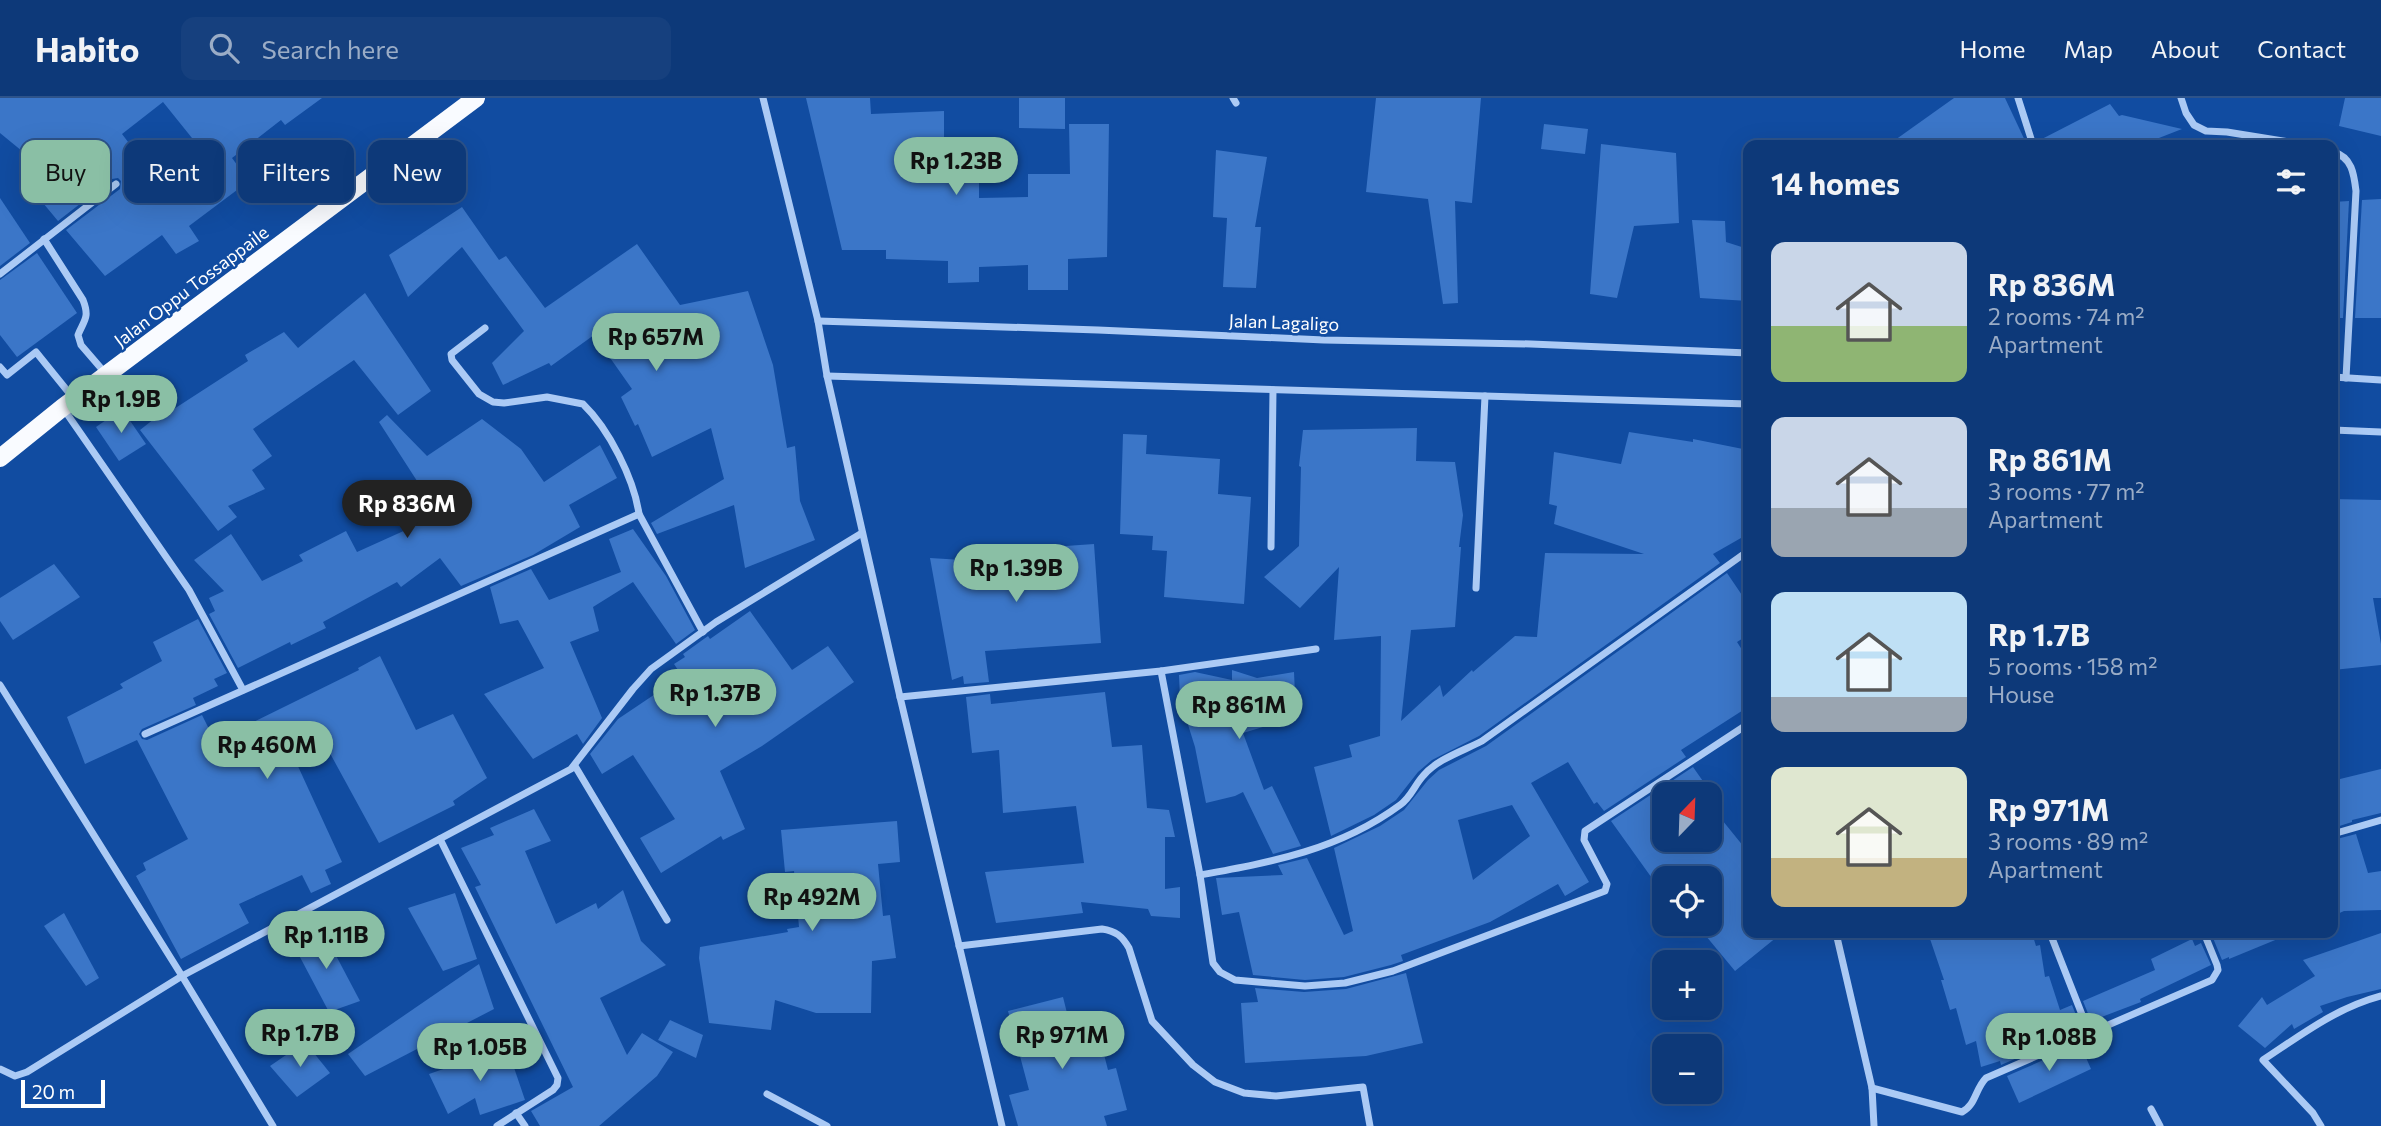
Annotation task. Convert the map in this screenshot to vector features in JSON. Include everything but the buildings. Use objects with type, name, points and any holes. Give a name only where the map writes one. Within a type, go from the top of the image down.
[{"type":"main road","name":"Jalan Oppu Tossappaile","points":[[0,458],[68,403],[476,98]]},
{"type":"street","points":[[764,98],[818,321],[827,376],[862,533],[1002,1126]]},
{"type":"street","points":[[2018,98],[2031,140]]},
{"type":"street","points":[[2181,98],[2194,125],[2206,131],[2283,140]]},
{"type":"street","points":[[2338,153],[2349,163],[2355,181],[2346,378]]},
{"type":"street","points":[[0,274],[116,184]]},
{"type":"street","points":[[44,239],[83,300],[87,311],[86,322],[78,335],[81,345],[107,375]]},
{"type":"street","name":"Jalan Lagaligo","points":[[818,321],[1743,353]]},
{"type":"street","points":[[485,328],[452,354],[452,360],[485,398],[504,403],[547,397],[583,404],[614,446],[638,503],[639,514],[703,632]]},
{"type":"street","points":[[0,367],[7,375],[36,352],[190,590],[243,690]]},
{"type":"street","points":[[827,376],[1743,404]]},
{"type":"street","points":[[2338,377],[2381,380]]},
{"type":"street","points":[[1271,547],[1273,390]]},
{"type":"street","points":[[1476,588],[1485,396]]},
{"type":"street","points":[[2338,430],[2381,432]]},
{"type":"street","points":[[145,734],[639,514]]},
{"type":"street","points":[[0,1069],[15,1076],[27,1072],[183,976],[575,766],[642,678],[703,632],[862,533]]},
{"type":"street","points":[[1200,875],[1272,863],[1329,845],[1387,814],[1413,792],[1423,776],[1437,763],[1482,741],[1743,555]]},
{"type":"street","points":[[900,697],[1161,671],[1316,649]]},
{"type":"street","points":[[1161,671],[1200,875],[1213,963],[1235,980],[1305,986],[1345,983],[1393,971],[1605,891],[1607,884],[1584,840],[1585,831],[1743,727]]},
{"type":"street","points":[[0,685],[183,976],[273,1126]]},
{"type":"street","points":[[575,766],[667,920]]},
{"type":"street","points":[[2338,833],[2381,820]]},
{"type":"street","points":[[440,839],[558,1078],[554,1090],[497,1126]]},
{"type":"street","points":[[959,946],[1112,930],[1123,937],[1129,948],[1152,1021],[1193,1065],[1214,1082],[1244,1093],[1276,1096],[1363,1087],[1370,1126]]},
{"type":"street","points":[[1837,938],[1872,1088],[1874,1126]]},
{"type":"street","points":[[2052,938],[2090,1035]]},
{"type":"street","points":[[1872,1088],[1962,1112],[1971,1105],[1986,1078],[2212,980],[2218,970],[2206,938]]},
{"type":"street","points":[[2321,1126],[2313,1113],[2263,1060],[2325,1018],[2362,1001],[2381,996]]},
{"type":"street","points":[[767,1094],[827,1126]]},
{"type":"street","points":[[2151,1109],[2160,1126]]},
{"type":"street","points":[[516,1113],[525,1126]]}]
